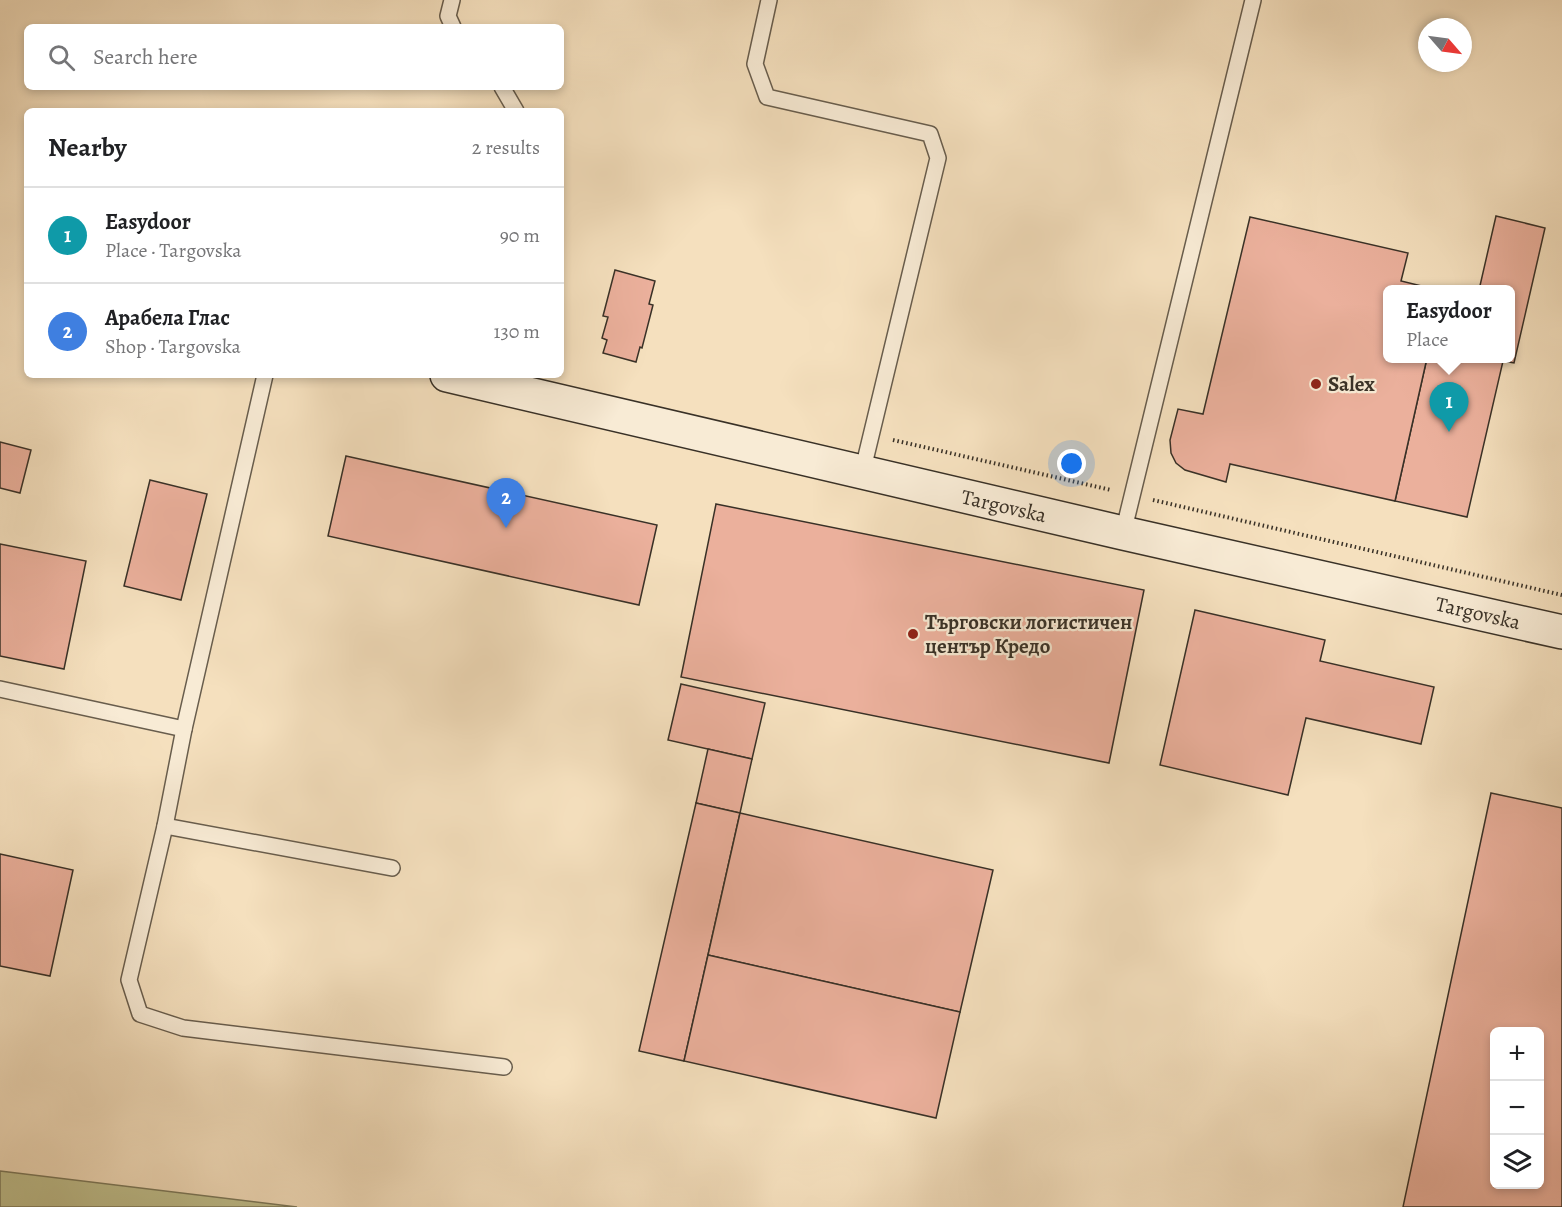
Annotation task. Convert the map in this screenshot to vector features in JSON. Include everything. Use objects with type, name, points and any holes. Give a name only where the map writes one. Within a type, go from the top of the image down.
[{"type":"street","name":"Targovska","points":[[464,378],[862,473],[1562,632]]},
{"type":"lane","points":[[452,0],[448,16],[452,24]]},
{"type":"lane","points":[[769,0],[754,64],[767,97],[930,134],[938,158],[862,473]]},
{"type":"lane","points":[[1123,533],[1253,0]]},
{"type":"lane","points":[[504,90],[514,108]]},
{"type":"lane","points":[[264,378],[129,980],[140,1014],[183,1028],[504,1067]]},
{"type":"lane","points":[[0,689],[184,729]]},
{"type":"lane","points":[[165,826],[392,868]]},
{"type":"path","points":[[872,435],[1562,595]]},
{"type":"green space","points":[[0,1171],[297,1207],[0,1207]]},
{"type":"building","points":[[1496,216],[1545,228],[1515,359],[1515,285],[1480,285]]},
{"type":"building","name":"Salex","points":[[1250,217],[1408,253],[1401,281],[1417,285],[1383,285],[1383,363],[1426,363],[1395,501],[1230,464],[1226,482],[1185,470],[1176,463],[1171,453],[1170,440],[1178,409],[1203,414]]},
{"type":"building","points":[[615,270],[655,281],[649,304],[653,305],[636,362],[603,353],[607,340],[602,338],[608,317],[603,316]]},
{"type":"building","points":[[1426,363],[1503,363],[1467,517],[1395,501]]},
{"type":"building","points":[[0,442],[31,450],[20,493],[0,488]]},
{"type":"building","points":[[346,456],[657,525],[639,605],[328,536]]},
{"type":"building","points":[[150,480],[207,494],[181,600],[124,586]]},
{"type":"building","name":"Търговски логистичен център Кредо","points":[[716,504],[1144,590],[1109,763],[681,677]]},
{"type":"building","points":[[0,544],[86,561],[64,669],[0,656]]},
{"type":"building","points":[[1195,610],[1325,640],[1320,661],[1434,687],[1421,744],[1306,718],[1288,795],[1160,765]]},
{"type":"building","points":[[681,684],[765,703],[752,759],[668,740]]},
{"type":"building","points":[[708,749],[752,759],[740,813],[696,803]]},
{"type":"building","points":[[1491,793],[1562,808],[1562,1207],[1403,1207]]},
{"type":"building","points":[[696,803],[740,813],[684,1061],[639,1051]]},
{"type":"building","points":[[740,813],[993,870],[960,1012],[708,955]]},
{"type":"building","points":[[0,854],[73,870],[50,976],[0,966]]},
{"type":"building","points":[[708,955],[960,1012],[936,1118],[684,1061]]},
{"type":"place","name":"Salex","points":[[1316,384]]},
{"type":"place","name":"Easydoor","points":[[1449,432]]},
{"type":"place","name":"Арабела Глас","points":[[506,528]]},
{"type":"place","name":"Търговски логистичен център Кредо","points":[[913,634]]}]
